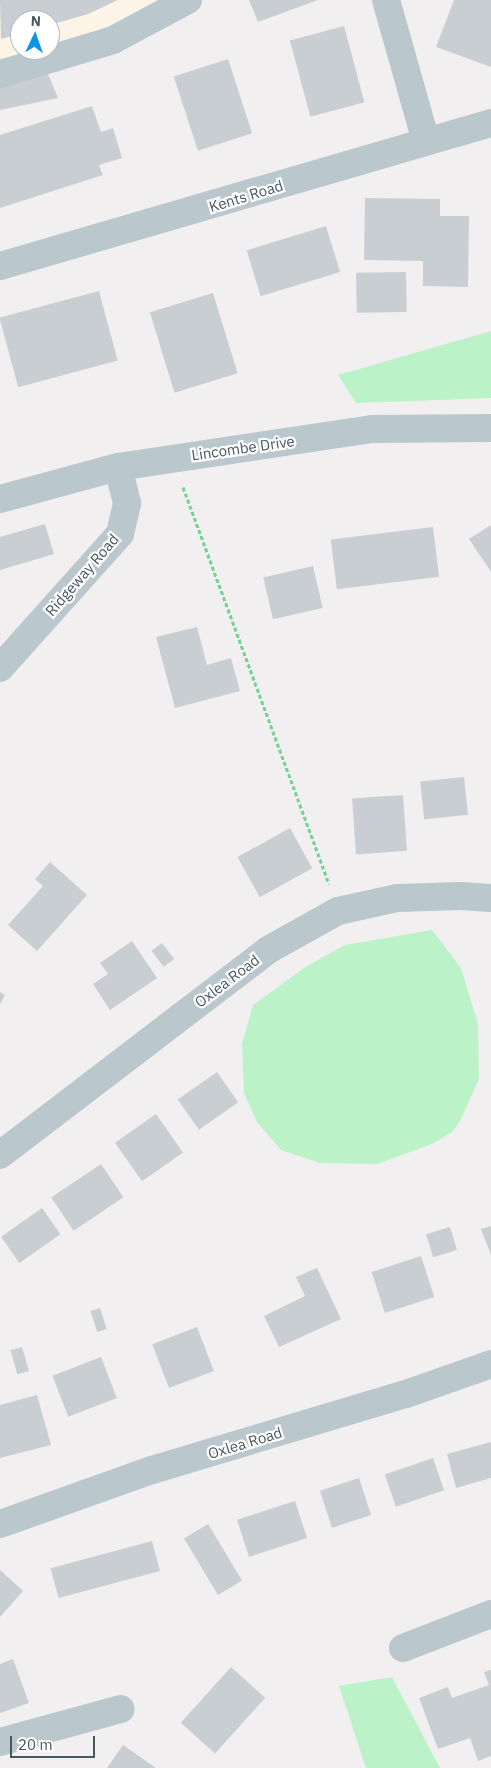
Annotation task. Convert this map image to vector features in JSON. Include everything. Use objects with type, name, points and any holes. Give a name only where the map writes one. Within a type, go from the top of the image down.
[{"type":"street","points":[[0,74],[113,40],[188,0]]},
{"type":"street","points":[[386,0],[426,141]]},
{"type":"street","name":"Kents Road","points":[[0,266],[491,123]]},
{"type":"street","name":"Lincombe Drive","points":[[0,499],[118,467],[372,429],[491,428]]},
{"type":"street","name":"Ridgeway Road","points":[[0,668],[120,534],[127,503],[118,467]]},
{"type":"street","name":"Oxlea Road","points":[[0,1155],[260,956],[338,910],[396,898],[461,896],[491,898]]},
{"type":"street","name":"Oxlea Road","points":[[0,1524],[152,1470],[406,1394],[491,1364]]},
{"type":"street","points":[[403,1648],[491,1614]]},
{"type":"street","points":[[0,1742],[121,1709]]},
{"type":"path","points":[[172,458],[338,910]]},
{"type":"shaded area","points":[[0,0],[158,0],[124,20],[60,44],[60,10],[10,10],[10,57],[0,59]]},
{"type":"green space","points":[[491,331],[491,398],[356,403],[338,375]]},
{"type":"green space","points":[[432,930],[461,968],[478,1024],[479,1079],[459,1123],[452,1132],[432,1144],[377,1164],[320,1163],[281,1150],[257,1122],[244,1093],[242,1044],[253,1005],[307,966],[345,945]]},
{"type":"green space","points":[[392,1677],[440,1768],[366,1768],[339,1686]]},
{"type":"building","points":[[0,0],[118,0],[88,14],[60,22],[60,10],[10,10],[10,37],[1,39]]},
{"type":"building","points":[[249,0],[318,0],[258,22]]},
{"type":"building","points":[[454,0],[491,0],[491,67],[436,47]]},
{"type":"building","points":[[344,26],[364,102],[310,117],[290,40]]},
{"type":"building","points":[[228,59],[252,133],[198,151],[174,77]]},
{"type":"building","points":[[48,74],[58,98],[0,110],[0,83]]},
{"type":"building","points":[[92,106],[101,132],[113,128],[122,158],[99,165],[103,175],[0,208],[0,135]]},
{"type":"building","points":[[365,198],[440,199],[440,216],[469,216],[468,287],[423,286],[423,261],[364,260]]},
{"type":"building","points":[[326,226],[340,272],[261,296],[247,250]]},
{"type":"building","points":[[406,272],[407,312],[357,313],[356,273]]},
{"type":"building","points":[[99,291],[118,361],[18,387],[0,318]]},
{"type":"building","points":[[213,293],[238,373],[174,393],[150,312]]},
{"type":"building","points":[[45,524],[54,554],[0,570],[0,537]]},
{"type":"building","points":[[491,525],[491,572],[469,539]]},
{"type":"building","points":[[433,527],[439,577],[337,589],[331,540]]},
{"type":"building","points":[[313,566],[323,608],[273,619],[263,577]]},
{"type":"building","points":[[197,627],[207,665],[231,658],[240,691],[175,708],[156,637]]},
{"type":"building","points":[[464,777],[468,815],[424,819],[420,782]]},
{"type":"building","points":[[403,795],[407,851],[356,854],[352,799]]},
{"type":"building","points":[[290,828],[312,868],[260,897],[238,857]]},
{"type":"building","points":[[50,862],[87,895],[37,951],[8,925],[43,886],[35,879]]},
{"type":"building","points":[[132,941],[157,978],[110,1010],[93,984],[108,974],[100,963]]},
{"type":"building","points":[[162,943],[174,959],[164,967],[152,951]]},
{"type":"building","points":[[0,992],[5,995],[0,1004]]},
{"type":"building","points":[[217,1072],[238,1102],[199,1130],[178,1100]]},
{"type":"building","points":[[156,1114],[183,1153],[142,1181],[115,1143]]},
{"type":"building","points":[[101,1164],[123,1197],[74,1231],[51,1198]]},
{"type":"building","points":[[42,1208],[60,1234],[19,1263],[1,1237]]},
{"type":"building","points":[[491,1226],[491,1255],[481,1229]]},
{"type":"building","points":[[450,1227],[457,1250],[433,1257],[426,1234]]},
{"type":"building","points":[[421,1256],[434,1297],[385,1313],[372,1272]]},
{"type":"building","points":[[317,1268],[341,1319],[279,1347],[264,1316],[305,1296],[296,1277]]},
{"type":"building","points":[[100,1308],[107,1329],[97,1332],[90,1311]]},
{"type":"building","points":[[197,1327],[214,1371],[169,1388],[152,1344]]},
{"type":"building","points":[[22,1347],[29,1371],[17,1374],[10,1350]]},
{"type":"building","points":[[101,1357],[117,1398],[68,1417],[52,1376]]},
{"type":"building","points":[[37,1395],[51,1445],[0,1458],[0,1405]]},
{"type":"building","points":[[491,1442],[491,1478],[456,1488],[447,1454]]},
{"type":"building","points":[[433,1458],[444,1490],[396,1507],[385,1475]]},
{"type":"building","points":[[359,1478],[371,1515],[332,1528],[320,1491]]},
{"type":"building","points":[[295,1501],[307,1538],[249,1557],[237,1520]]},
{"type":"building","points":[[208,1524],[242,1581],[218,1595],[184,1538]]},
{"type":"building","points":[[152,1541],[160,1571],[59,1598],[51,1568]]},
{"type":"building","points":[[0,1570],[23,1591],[0,1617]]},
{"type":"building","points":[[13,1659],[29,1703],[0,1713],[0,1664]]},
{"type":"building","points":[[231,1667],[265,1698],[215,1754],[181,1723]]},
{"type":"building","points":[[491,1670],[491,1756],[478,1761],[470,1738],[438,1749],[419,1698],[448,1687],[452,1698],[489,1685],[484,1672]]},
{"type":"building","points":[[123,1745],[156,1768],[107,1768]]}]
